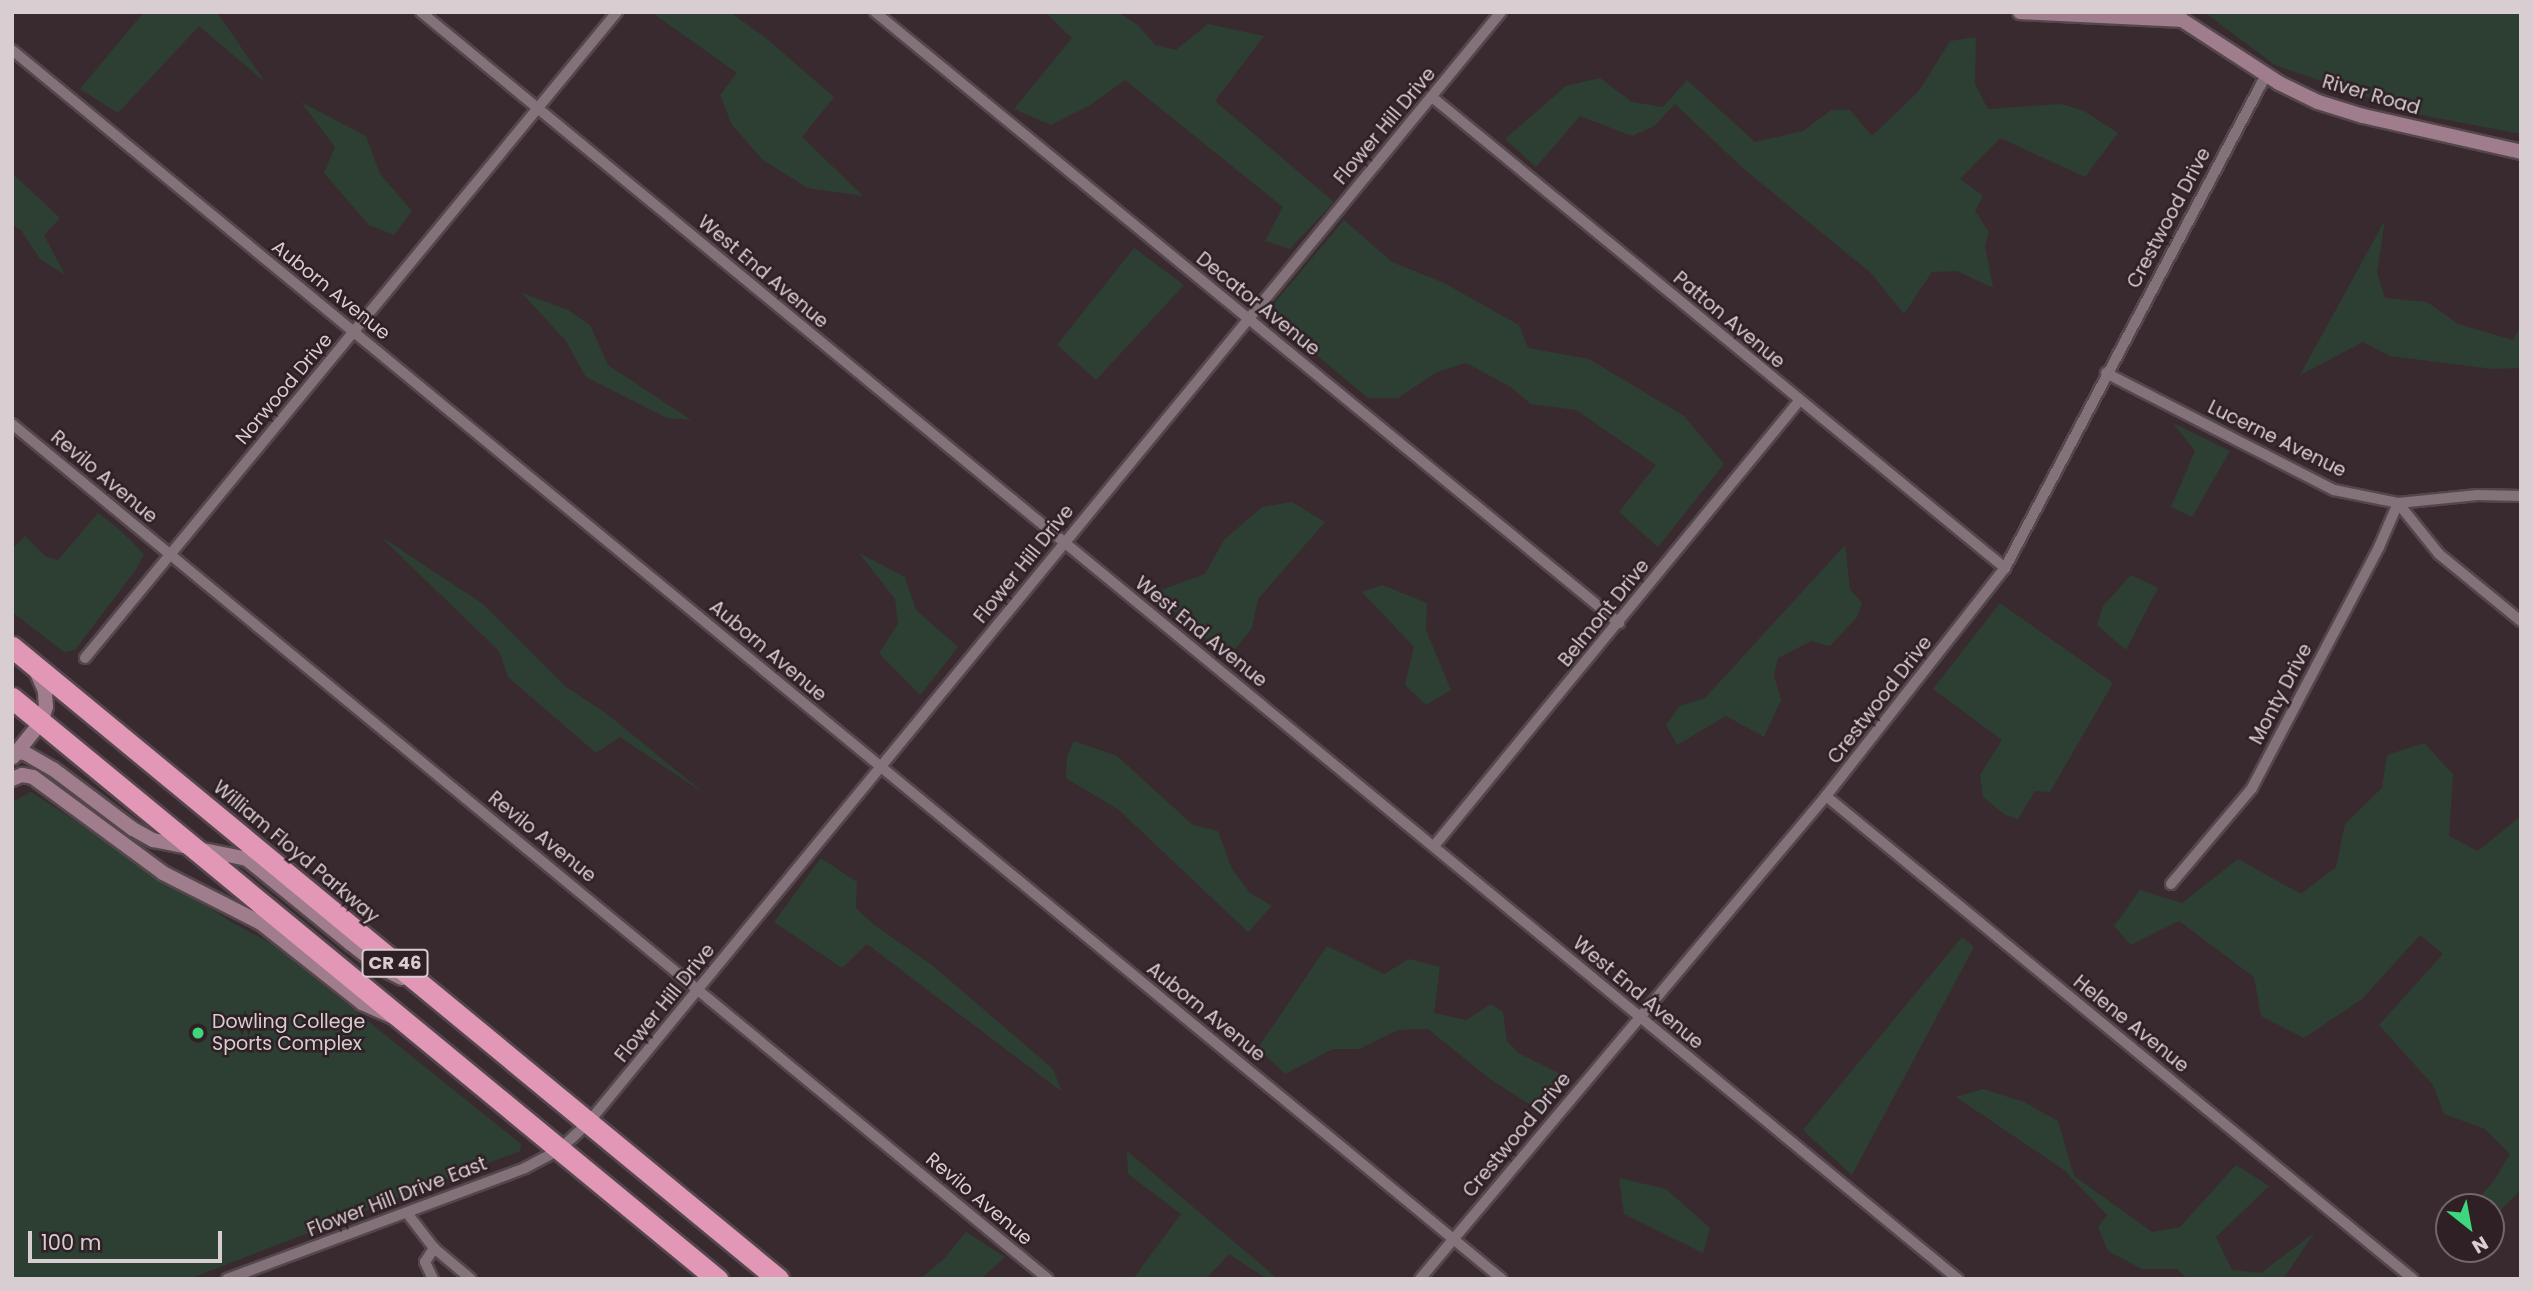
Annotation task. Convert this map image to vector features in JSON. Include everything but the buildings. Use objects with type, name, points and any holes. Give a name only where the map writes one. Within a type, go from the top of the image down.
[{"type":"highway","name":"William Floyd Parkway","points":[[20,654],[427,989],[717,1279]]},
{"type":"highway","name":"William Floyd Parkway","points":[[12,698],[402,1018],[778,1279]]},
{"type":"street","name":"West End Avenue","points":[[421,12],[1958,1279]]},
{"type":"street","name":"Norwood Drive","points":[[85,657],[617,12]]},
{"type":"street","name":"Decator Avenue","points":[[875,12],[1619,623]]},
{"type":"street","name":"Flower Hill Drive","points":[[573,1136],[699,989],[1501,12]]},
{"type":"street","name":"River Road","points":[[2020,12],[2182,20],[2266,75],[2298,93],[2339,110],[2521,152]]},
{"type":"street","name":"Auborn Avenue","points":[[12,50],[1502,1279]]},
{"type":"street","name":"Crestwood Drive","points":[[1420,1279],[1826,796],[2005,568],[2266,75]]},
{"type":"street","name":"Patton Avenue","points":[[1432,97],[2005,568]]},
{"type":"street","name":"Lucerne Avenue","points":[[2106,373],[2334,490],[2398,503],[2478,495],[2521,496]]},
{"type":"street","name":"Belmont Drive","points":[[1434,846],[1799,401]]},
{"type":"street","name":"Revilo Avenue","points":[[12,424],[1048,1279]]},
{"type":"street","points":[[2398,503],[2439,554],[2521,621]]},
{"type":"street","name":"Monty Drive","points":[[2171,884],[2252,788],[2379,547],[2398,503]]},
{"type":"street","points":[[20,654],[45,691],[47,707],[41,722],[14,754],[53,769],[142,835],[163,844],[232,853],[247,859],[382,968],[427,989]]},
{"type":"street","points":[[12,779],[22,775],[33,777],[170,877],[275,932],[362,1003],[389,1017],[402,1018]]},
{"type":"street","name":"Helene Avenue","points":[[1826,796],[2413,1279]]},
{"type":"street","name":"Flower Hill Drive East","points":[[227,1279],[525,1168],[573,1136]]},
{"type":"street","points":[[407,1213],[434,1248],[471,1279]]},
{"type":"street","points":[[433,1279],[425,1262],[434,1248]]},
{"type":"green space","points":[[144,12],[217,12],[265,82],[199,26],[118,113],[80,89]]},
{"type":"green space","points":[[651,12],[730,12],[767,39],[834,97],[802,137],[863,196],[808,188],[763,160],[732,125],[720,95],[737,73]]},
{"type":"green space","points":[[1045,12],[1118,12],[1139,26],[1155,45],[1176,50],[1208,24],[1264,36],[1215,101],[1334,202],[1290,249],[1265,241],[1283,207],[1125,80],[1089,106],[1051,125],[1014,109],[1072,38]]},
{"type":"green space","points":[[2204,12],[2521,12],[2521,134],[2416,114],[2275,65]]},
{"type":"green space","points":[[1976,37],[1975,84],[1988,109],[2061,104],[2084,111],[2118,133],[2085,177],[2000,138],[1960,179],[1983,196],[1975,211],[1989,232],[1985,245],[1993,288],[1957,271],[1932,272],[1904,314],[1871,273],[1745,170],[1675,104],[1654,126],[1632,136],[1580,116],[1536,167],[1505,139],[1566,86],[1600,78],[1632,102],[1663,107],[1687,80],[1755,142],[1803,131],[1831,110],[1850,110],[1872,136],[1919,91],[1950,41]]},
{"type":"green space","points":[[301,102],[366,136],[380,174],[412,211],[394,235],[369,225],[324,173],[335,147]]},
{"type":"green space","points":[[12,173],[60,218],[44,235],[65,275],[40,259],[21,230],[12,225]]},
{"type":"green space","points":[[1344,220],[1392,262],[1444,283],[1519,325],[1528,348],[1589,359],[1684,416],[1724,464],[1658,547],[1619,512],[1656,465],[1576,410],[1531,404],[1511,387],[1466,363],[1437,372],[1398,398],[1368,398],[1266,313]]},
{"type":"green space","points":[[2385,220],[2377,272],[2385,298],[2427,302],[2458,324],[2513,340],[2521,326],[2521,368],[2493,369],[2390,356],[2363,342],[2300,375]]},
{"type":"green space","points":[[1134,248],[1184,285],[1096,380],[1057,345]]},
{"type":"green space","points":[[522,293],[568,310],[590,325],[608,365],[691,420],[667,418],[586,377],[566,341]]},
{"type":"green space","points":[[2173,423],[2230,451],[2192,517],[2171,507],[2195,451]]},
{"type":"green space","points":[[1292,502],[1325,522],[1258,599],[1252,628],[1235,649],[1211,643],[1153,593],[1205,574],[1224,540],[1262,507]]},
{"type":"green space","points":[[98,513],[144,554],[137,568],[75,650],[64,652],[12,612],[12,549],[25,536],[45,556],[58,560]]},
{"type":"green space","points":[[380,536],[483,604],[566,687],[607,714],[705,794],[620,737],[596,753],[508,677],[499,651]]},
{"type":"green space","points":[[1845,545],[1850,589],[1862,603],[1857,617],[1830,646],[1811,641],[1778,658],[1774,675],[1781,700],[1764,737],[1726,716],[1677,745],[1666,725],[1680,706],[1705,698]]},
{"type":"green space","points":[[859,553],[905,577],[916,610],[958,647],[920,695],[879,653],[898,624],[895,599]]},
{"type":"green space","points":[[2131,575],[2158,588],[2126,650],[2097,625],[2103,606]]},
{"type":"green space","points":[[1382,585],[1427,603],[1426,630],[1451,690],[1426,705],[1405,685],[1414,647],[1362,592]]},
{"type":"green space","points":[[2000,603],[2113,683],[2050,792],[2035,791],[2018,819],[2005,815],[1983,797],[1980,775],[2002,740],[1933,689]]},
{"type":"green space","points":[[1074,741],[1117,756],[1193,825],[1218,831],[1232,869],[1250,893],[1272,906],[1248,932],[1119,810],[1066,778],[1067,757]]},
{"type":"green space","points":[[2424,743],[2453,774],[2449,836],[2478,851],[2521,816],[2521,1190],[2505,1205],[2505,1193],[2483,1193],[2510,1154],[2485,1129],[2444,1114],[2433,1085],[2379,1025],[2443,954],[2420,935],[2362,999],[2304,1038],[2261,1016],[2254,977],[2179,921],[2131,945],[2114,926],[2140,890],[2182,903],[2238,859],[2301,894],[2336,867],[2345,824],[2382,788],[2387,755]]},
{"type":"green space","name":"Dowling College Sports Complex","points":[[31,792],[231,922],[272,944],[521,1144],[520,1151],[189,1279],[12,1279],[12,802]]},
{"type":"green space","points":[[821,858],[857,882],[856,908],[873,924],[933,966],[1053,1069],[1062,1092],[867,944],[842,968],[774,922]]},
{"type":"green space","points":[[1962,937],[1974,947],[1852,1175],[1803,1130]]},
{"type":"green space","points":[[1327,946],[1384,974],[1409,959],[1440,967],[1434,1013],[1466,1020],[1491,1004],[1503,1012],[1507,1041],[1520,1054],[1565,1076],[1540,1111],[1490,1079],[1428,1029],[1398,1030],[1359,1049],[1333,1049],[1285,1074],[1258,1048]]},
{"type":"green space","points":[[1983,1089],[2024,1102],[2058,1121],[2074,1176],[2152,1232],[2180,1227],[2236,1165],[2269,1186],[2216,1237],[2232,1270],[2261,1273],[2315,1232],[2283,1279],[2188,1279],[2177,1269],[2142,1269],[2108,1251],[2098,1227],[2107,1215],[2064,1170],[1956,1097]]},
{"type":"green space","points":[[1127,1151],[1278,1279],[1267,1279],[1229,1254],[1206,1279],[1133,1279],[1181,1214],[1128,1174]]},
{"type":"green space","points":[[1619,1178],[1666,1189],[1710,1228],[1703,1253],[1624,1214]]},
{"type":"green space","points":[[966,1232],[1005,1257],[981,1279],[920,1279],[944,1259]]},
{"type":"place","name":"Dowling College Sports Complex","points":[[198,1033]]}]
